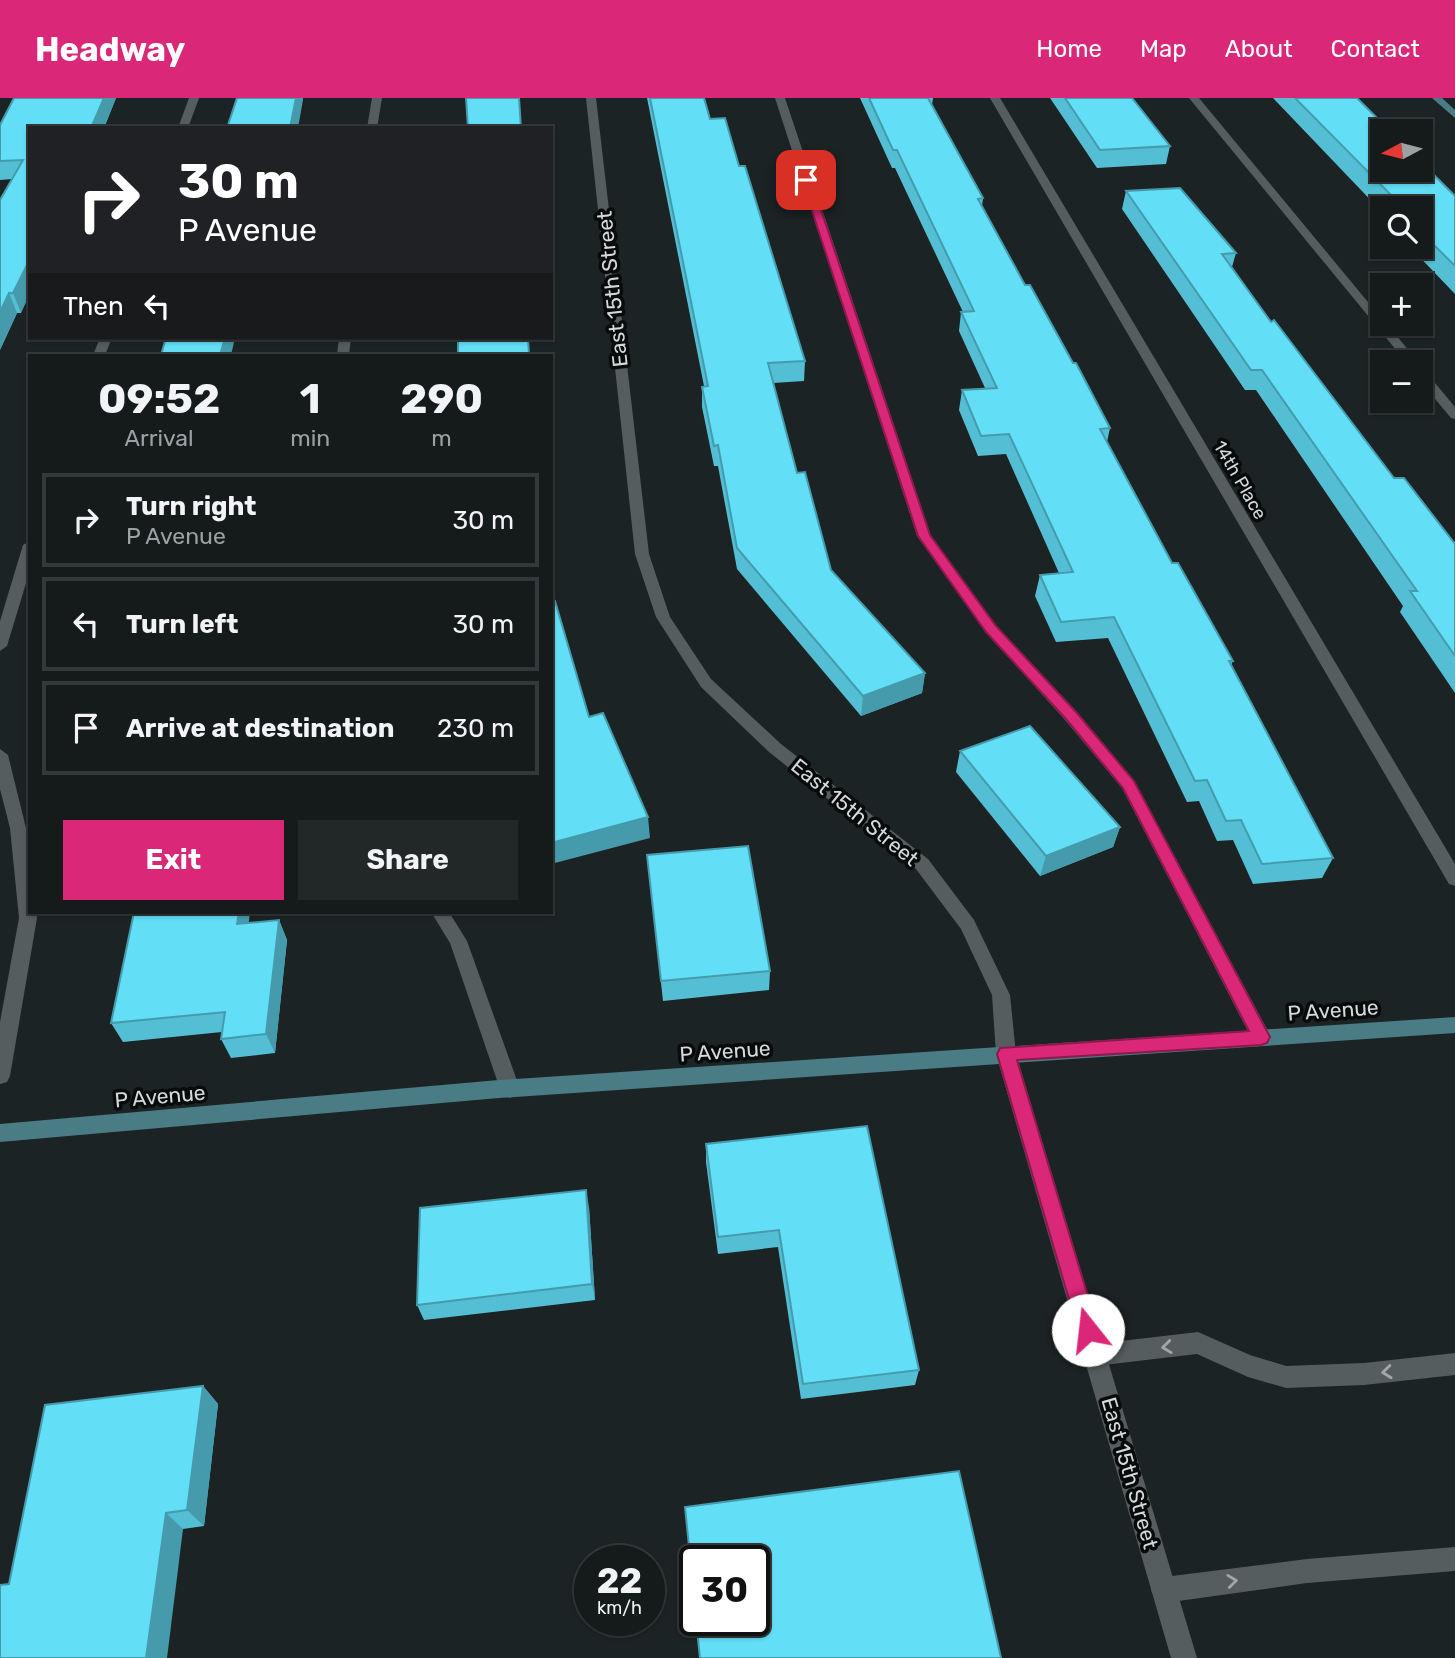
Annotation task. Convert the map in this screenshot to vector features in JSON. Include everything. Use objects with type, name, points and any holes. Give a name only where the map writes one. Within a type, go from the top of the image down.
[{"type":"street","points":[[184,126],[194,98]]},
{"type":"street","points":[[372,126],[377,98]]},
{"type":"street","name":"East 15th Street","points":[[591,98],[642,554],[663,617],[706,683],[775,748],[922,864],[968,925],[1001,995],[1006,1054],[1184,1658]]},
{"type":"street","points":[[780,98],[924,536],[991,629],[1071,716],[1129,785],[1261,1037]]},
{"type":"street","name":"14th Place","points":[[995,98],[1455,879]]},
{"type":"street","points":[[1194,98],[1402,350]]},
{"type":"street","points":[[1437,98],[1455,115]]},
{"type":"street","points":[[1433,388],[1455,415]]},
{"type":"street","points":[[0,646],[28,552]]},
{"type":"street","points":[[0,755],[18,828],[28,918],[0,1076]]},
{"type":"street","points":[[441,914],[458,941],[510,1089]]},
{"type":"street","name":"P Avenue","points":[[0,1133],[510,1089],[1455,1025]]},
{"type":"street","points":[[1096,1355],[1198,1343],[1248,1366],[1286,1377],[1364,1374],[1455,1364]]},
{"type":"street","points":[[1164,1590],[1307,1571],[1455,1559]]},
{"type":"building","points":[[14,98],[104,98],[92,126],[28,126],[28,263],[0,312],[0,200],[23,160],[0,161],[0,125]]},
{"type":"building","points":[[237,98],[296,98],[290,126],[228,126]]},
{"type":"building","points":[[466,98],[519,98],[521,126],[468,126]]},
{"type":"building","points":[[650,98],[704,98],[710,119],[725,118],[739,166],[745,166],[805,361],[768,363],[797,473],[805,472],[831,570],[925,673],[863,696],[737,548],[718,445],[714,446],[702,387],[708,386]]},
{"type":"building","points":[[869,98],[928,98],[983,198],[978,199],[1025,285],[1030,285],[1073,363],[1076,363],[1110,428],[1100,429],[1172,563],[1178,563],[1233,661],[1229,661],[1333,858],[1262,864],[1241,820],[1226,821],[1207,780],[1195,781],[1114,617],[1061,622],[1040,575],[1073,572],[1009,434],[981,436],[962,390],[997,388],[961,312],[974,311],[897,150],[893,150]]},
{"type":"building","points":[[1065,98],[1132,98],[1170,146],[1100,150]]},
{"type":"building","points":[[1295,98],[1357,98],[1378,119],[1370,119],[1370,174]]},
{"type":"building","points":[[1433,174],[1455,196],[1455,266],[1433,244],[1433,196],[1392,196],[1378,182],[1433,182]]},
{"type":"building","points":[[1180,188],[1236,253],[1222,254],[1271,322],[1274,320],[1394,478],[1404,478],[1455,544],[1455,656],[1410,591],[1417,591],[1262,370],[1251,370],[1126,191]]},
{"type":"building","points":[[165,340],[224,340],[220,354],[161,354]]},
{"type":"building","points":[[458,340],[528,340],[529,354],[458,354]]},
{"type":"building","points":[[553,602],[589,717],[603,713],[648,817],[553,842]]},
{"type":"building","points":[[1030,726],[1120,827],[1046,856],[960,751]]},
{"type":"building","points":[[748,846],[770,971],[661,981],[647,855]]},
{"type":"building","points":[[134,914],[239,914],[237,924],[279,920],[266,1034],[221,1039],[225,1012],[111,1023]]},
{"type":"building","points":[[867,1126],[919,1370],[803,1384],[779,1230],[718,1237],[706,1144]]},
{"type":"building","points":[[586,1190],[592,1284],[417,1305],[420,1208]]},
{"type":"building","points":[[203,1386],[187,1510],[166,1513],[146,1658],[0,1658],[0,1585],[9,1584],[45,1405]]},
{"type":"building","points":[[959,1471],[1001,1658],[700,1658],[698,1636],[770,1636],[770,1545],[689,1545],[685,1507]]},
{"type":"route","points":[[806,180],[924,536],[991,629],[1071,716],[1129,785],[1261,1037],[1006,1054],[1088,1330]]}]
